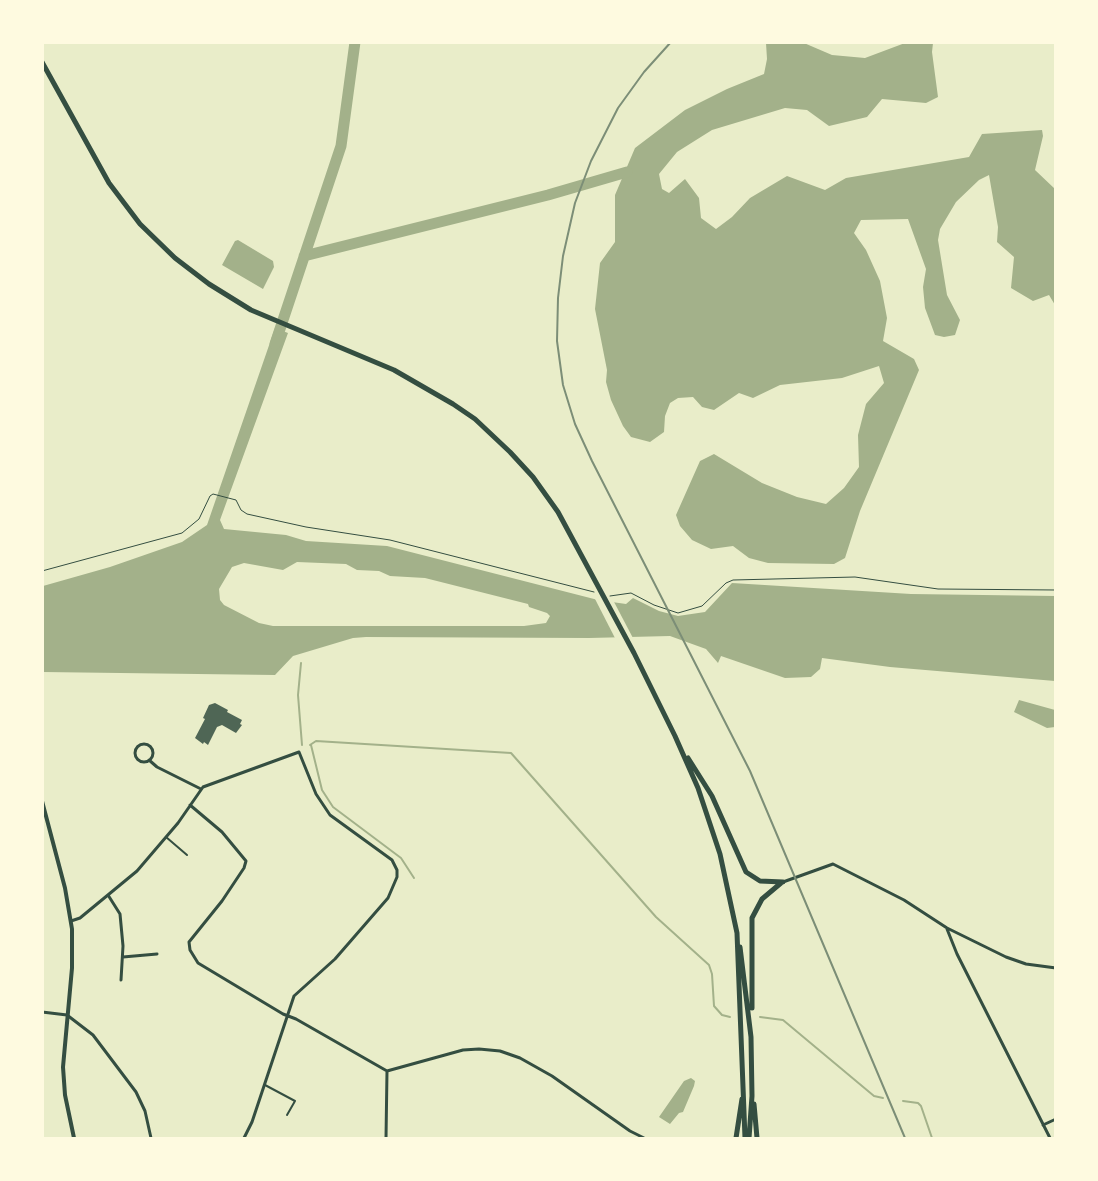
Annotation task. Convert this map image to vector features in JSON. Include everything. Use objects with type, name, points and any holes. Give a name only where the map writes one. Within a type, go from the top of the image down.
[{"type":"main road","points":[[42,62],[100,170],[140,224],[191,271],[237,302],[266,317],[400,373],[444,398],[474,419],[510,452],[538,484],[558,512],[634,653],[675,736],[710,822],[726,879],[744,961],[751,1037]]},
{"type":"main road","points":[[675,736],[712,796],[746,872],[760,881],[783,882]]},
{"type":"main road","points":[[757,1138],[752,1081],[751,1037],[752,918],[762,899],[783,882]]},
{"type":"main road","points":[[737,933],[743,1089],[747,1138]]},
{"type":"main road","points":[[747,1138],[752,1081]]},
{"type":"main road","points":[[736,1138],[743,1089]]},
{"type":"street","points":[[149,760],[153,755],[152,749],[147,745],[140,745],[136,751],[137,756],[142,761],[149,760],[157,767],[201,789]]},
{"type":"street","points":[[71,921],[80,918],[138,871],[201,789],[241,772],[299,752],[316,794],[330,815],[389,857],[398,874],[390,895],[335,959],[296,993],[265,1085],[244,1138]]},
{"type":"street","points":[[42,801],[71,921],[73,953],[67,1015],[64,1079],[74,1138]]},
{"type":"street","points":[[190,804],[222,832],[246,861],[244,868],[222,901],[190,939],[190,950],[203,968],[387,1071],[462,1050],[479,1048],[500,1051],[520,1058],[552,1076],[639,1138],[644,1138]]},
{"type":"street","points":[[783,882],[833,864],[904,900],[947,928],[1022,963],[1056,968]]},
{"type":"street","points":[[108,895],[120,914],[123,956],[121,980]]},
{"type":"street","points":[[947,928],[957,954],[1050,1138]]},
{"type":"street","points":[[123,956],[157,954]]},
{"type":"street","points":[[42,1012],[67,1015],[90,1032],[129,1081],[145,1112],[151,1138]]},
{"type":"street","points":[[386,1138],[387,1071]]},
{"type":"street","points":[[1043,1125],[1056,1119]]},
{"type":"lane","points":[[166,837],[187,855]]},
{"type":"lane","points":[[265,1085],[294,1102],[287,1115]]},
{"type":"path","points":[[42,572],[182,533],[197,522],[210,496],[216,494],[236,500],[241,510],[247,514],[306,527],[390,540],[601,594]]},
{"type":"path","points":[[609,596],[631,593],[654,605],[678,613],[702,606],[726,583],[733,580],[856,577],[943,590],[1056,590]]},
{"type":"shaded area","points":[[766,43],[804,43],[832,55],[865,58],[905,43],[933,43],[932,52],[938,97],[926,103],[882,99],[867,117],[829,126],[807,110],[785,108],[712,130],[677,152],[659,174],[662,189],[669,193],[685,179],[699,198],[701,218],[716,229],[732,217],[750,198],[787,176],[825,190],[846,178],[969,157],[982,134],[1042,130],[1043,136],[1035,170],[1055,189],[1055,305],[1049,295],[1033,301],[1011,288],[1014,257],[997,242],[998,227],[989,175],[979,180],[956,202],[940,229],[938,240],[947,295],[960,320],[955,335],[944,337],[935,335],[925,308],[923,287],[926,269],[908,219],[861,220],[854,233],[866,250],[880,281],[887,318],[883,341],[914,359],[919,370],[860,511],[845,558],[834,564],[768,563],[749,558],[733,546],[711,549],[692,540],[680,526],[676,515],[700,461],[714,454],[762,483],[797,497],[826,504],[844,488],[859,467],[858,435],[866,404],[884,383],[879,366],[842,378],[780,385],[753,398],[739,393],[714,410],[702,407],[693,397],[678,398],[670,403],[665,416],[664,432],[650,442],[631,437],[623,426],[611,400],[606,382],[607,370],[595,309],[600,263],[615,242],[615,195],[635,148],[685,110],[727,89],[764,74],[767,59]]},
{"type":"shaded area","points":[[238,240],[273,261],[274,267],[263,289],[222,265],[235,241]]},
{"type":"shaded area","points":[[275,328],[288,333],[220,520],[224,529],[286,535],[306,541],[387,546],[598,600],[626,604],[633,598],[659,611],[678,616],[705,612],[732,583],[911,594],[1055,596],[1055,681],[890,667],[822,658],[820,669],[811,677],[785,678],[721,656],[718,663],[706,649],[670,636],[589,638],[366,637],[353,638],[293,656],[275,675],[43,672],[43,586],[110,567],[182,542],[207,525]],"holes":[[[297,562],[346,564],[357,570],[379,571],[390,576],[425,578],[528,604],[529,607],[547,613],[550,616],[546,623],[524,626],[273,626],[259,623],[224,605],[220,600],[219,589],[232,567],[244,563],[283,570]]]},
{"type":"shaded area","points":[[1019,700],[1055,710],[1055,727],[1047,728],[1014,712]]},
{"type":"shaded area","points":[[691,1078],[695,1081],[694,1086],[683,1112],[679,1113],[670,1124],[659,1117],[684,1081]]},
{"type":"pier","points":[[594,597],[613,600],[634,640],[616,640]]},
{"type":"building","points":[[215,703],[242,720],[240,724],[242,725],[236,733],[222,725],[217,727],[208,745],[204,742],[203,744],[195,738],[205,719],[203,718],[209,705]]},
{"type":"waterway","points":[[275,344],[341,146],[355,42]]},
{"type":"waterway","points":[[304,256],[548,195],[627,172]]},
{"type":"waterway","points":[[301,663],[298,695],[302,745]]},
{"type":"waterway","points":[[310,745],[316,741],[511,753],[656,917],[709,965],[712,974],[714,1006],[722,1015],[730,1017]]},
{"type":"waterway","points":[[311,745],[322,790],[333,807],[401,858],[414,878]]},
{"type":"waterway","points":[[760,1017],[783,1020],[874,1096],[883,1098]]},
{"type":"waterway","points":[[903,1101],[918,1103],[921,1106],[932,1138]]},
{"type":"railway","points":[[671,42],[644,72],[618,108],[591,161],[575,203],[563,256],[558,298],[557,341],[563,385],[575,424],[592,461],[750,771],[905,1138]]}]
